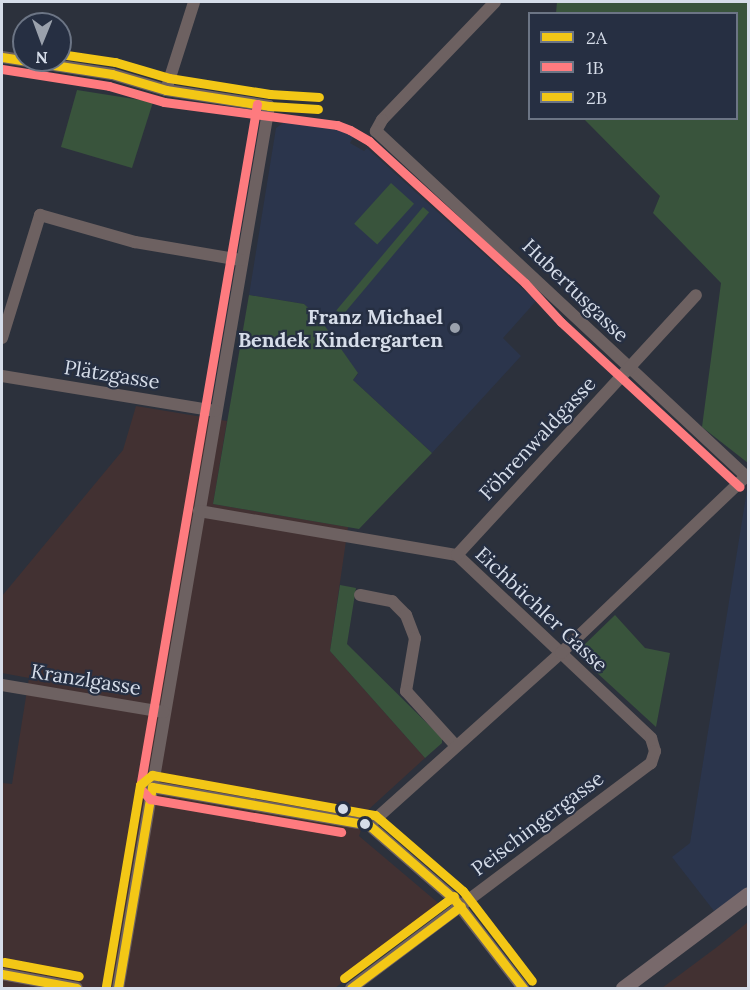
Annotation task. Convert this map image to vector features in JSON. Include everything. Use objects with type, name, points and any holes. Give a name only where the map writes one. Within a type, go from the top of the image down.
[{"type":"main road","points":[[623,988],[748,894]]},
{"type":"street","points":[[166,90],[194,2]]},
{"type":"street","name":"Hubertusgasse","points":[[495,2],[382,120],[376,131],[747,478]]},
{"type":"street","points":[[2,57],[112,74],[166,90],[268,106],[118,988]]},
{"type":"street","points":[[2,338],[40,215],[135,242],[240,260]]},
{"type":"street","name":"Föhrenwaldgasse","points":[[457,555],[696,295]]},
{"type":"street","name":"Plätzgasse","points":[[2,376],[215,411]]},
{"type":"street","points":[[369,825],[561,653],[747,478]]},
{"type":"street","name":"Eichbüchler Gasse","points":[[198,511],[457,555],[651,738],[655,750]]},
{"type":"street","points":[[360,595],[393,601],[406,615],[414,638],[406,691],[456,746]]},
{"type":"street","name":"Kranzlgasse","points":[[2,685],[164,712]]},
{"type":"street","name":"Peischingergasse","points":[[351,988],[651,763],[655,750]]},
{"type":"street","points":[[152,787],[369,825],[461,906],[523,988]]},
{"type":"street","points":[[2,974],[77,988]]},
{"type":"shaded area","points":[[286,121],[334,128],[354,136],[350,143],[364,151],[367,148],[536,301],[503,338],[521,356],[432,453],[353,380],[358,374],[320,319],[304,304],[249,295],[276,128]]},
{"type":"shaded area","points":[[136,406],[227,421],[213,504],[348,527],[330,651],[425,758],[368,810],[359,836],[443,907],[335,988],[2,988],[2,783],[12,784],[29,678],[2,673],[2,596],[123,450]]},
{"type":"shaded area","points":[[748,484],[748,888],[714,911],[672,857],[690,843]]},
{"type":"shaded area","points":[[748,922],[748,988],[662,988],[717,947]]},
{"type":"green space","points":[[557,2],[748,2],[748,463],[702,427],[721,283],[653,213],[660,196],[585,120],[738,120],[738,12],[556,12]]},
{"type":"green space","points":[[77,90],[153,102],[132,168],[61,147]]},
{"type":"green space","points":[[391,183],[414,204],[377,245],[354,224]]},
{"type":"green space","points":[[423,207],[429,212],[342,316],[336,310]]},
{"type":"green space","points":[[249,295],[304,304],[320,319],[358,373],[353,380],[432,453],[359,529],[213,504]]},
{"type":"green space","points":[[340,585],[356,588],[347,644],[442,738],[442,743],[425,758],[330,651]]},
{"type":"green space","points":[[615,615],[645,648],[670,653],[656,727],[583,660],[582,647]]},
{"type":"transit line","name":"2B","points":[[72,56],[115,62],[169,78],[270,94],[319,97]]},
{"type":"transit line","name":"2A","points":[[2,57],[112,74],[166,90],[269,106],[318,109]]},
{"type":"transit line","name":"1B","points":[[2,69],[109,86],[164,102],[337,125],[350,130],[369,141],[525,283],[561,322],[740,487]]},
{"type":"transit line","name":"1B","points":[[257,104],[140,788],[150,799],[341,832]]},
{"type":"transit line","name":"2B","points":[[106,986],[140,785],[152,775],[375,815],[463,891],[532,981]]},
{"type":"transit line","name":"2A","points":[[118,988],[152,787],[369,825],[454,899],[523,988]]},
{"type":"transit line","name":"2B","points":[[344,978],[454,896]]},
{"type":"transit line","name":"2A","points":[[351,988],[461,906]]},
{"type":"transit line","name":"2B","points":[[4,962],[79,976]]},
{"type":"transit line","name":"2A","points":[[2,974],[77,988]]},
{"type":"place","name":"Franz Michael Bendek Kindergarten","points":[[455,328]]}]
